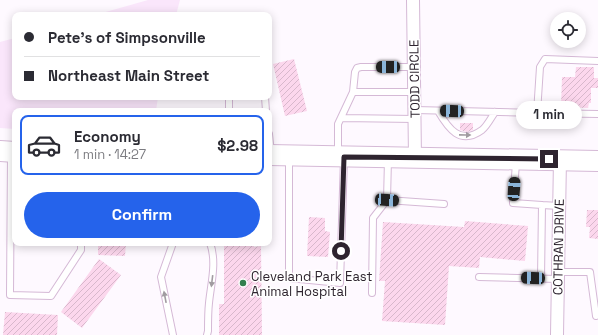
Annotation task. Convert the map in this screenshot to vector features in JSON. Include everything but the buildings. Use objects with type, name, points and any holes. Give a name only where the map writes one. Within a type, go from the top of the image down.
[{"type":"main road","points":[[276,156],[560,159],[598,161]]},
{"type":"street","name":"TODD CIRCLE","points":[[413,0],[415,158]]},
{"type":"street","name":"COTHRAN DRIVE","points":[[557,335],[560,159]]},
{"type":"lane","points":[[537,113],[540,67],[546,59],[598,61]]},
{"type":"lane","points":[[272,143],[276,156],[289,278],[340,283],[341,157],[338,124],[353,92],[355,72],[357,68],[362,67],[414,67]]},
{"type":"lane","points":[[353,92],[414,92]]},
{"type":"lane","points":[[438,111],[448,127],[458,135],[470,136],[483,130],[495,112]]},
{"type":"lane","points":[[340,118],[415,115],[438,111],[598,114]]},
{"type":"lane","points":[[9,152],[10,294],[51,296],[81,250],[81,246]]},
{"type":"lane","points":[[372,293],[373,218],[387,200],[388,157]]},
{"type":"lane","points":[[516,159],[513,203],[559,206]]},
{"type":"lane","points":[[387,200],[444,204]]},
{"type":"lane","points":[[541,279],[542,205]]},
{"type":"lane","points":[[172,246],[161,277],[173,335]]},
{"type":"lane","points":[[207,335],[213,273],[211,246]]},
{"type":"lane","points":[[479,277],[541,279],[590,272],[596,316]]},
{"type":"shaded area","points":[[148,0],[180,0],[177,12],[106,12]]},
{"type":"shaded area","points":[[12,39],[12,100],[158,100],[156,108],[12,108],[12,129],[0,128],[0,42]]},
{"type":"place","name":"Cleveland Park East Animal Hospital","points":[[243,283]]},
{"type":"route","points":[[341,251],[344,157],[549,159]]}]
